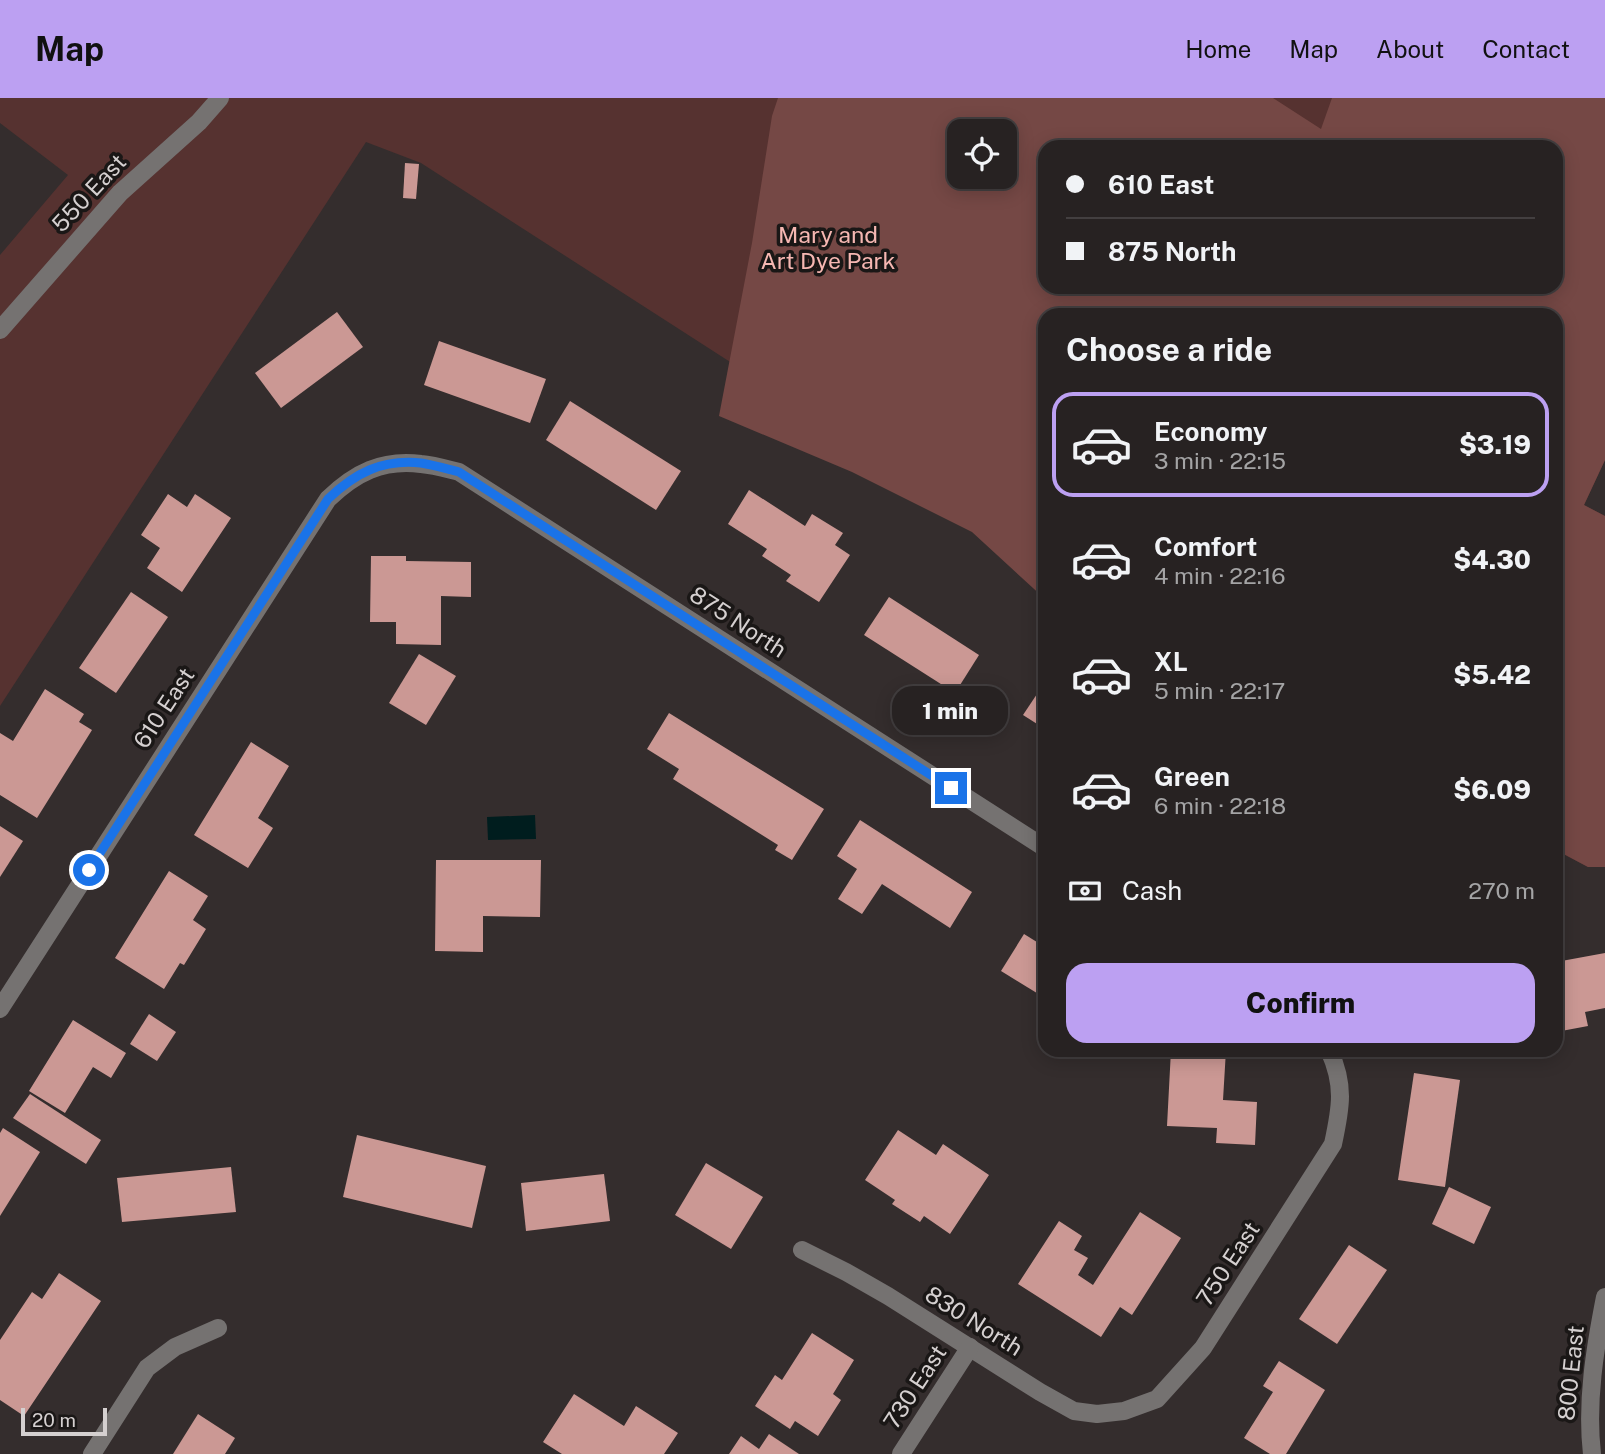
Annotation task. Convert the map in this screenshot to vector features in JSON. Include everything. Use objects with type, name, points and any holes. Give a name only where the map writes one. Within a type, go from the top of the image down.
[{"type":"street","name":"550 East","points":[[0,330],[120,193],[199,122],[220,98]]},
{"type":"street","name":"875 North","points":[[394,463],[421,463],[459,472],[1038,844]]},
{"type":"street","name":"610 East","points":[[0,1009],[328,499],[345,483],[365,471],[394,463]]},
{"type":"street","name":"750 East","points":[[1124,1411],[1157,1399],[1203,1348],[1334,1144],[1341,1091],[1338,1069],[1332,1057]]},
{"type":"street","name":"830 North","points":[[802,1251],[888,1296],[1074,1411],[1124,1411]]},
{"type":"street","name":"800 East","points":[[1592,1454],[1590,1397],[1605,1297]]},
{"type":"street","points":[[92,1454],[147,1368],[175,1347],[218,1328]]},
{"type":"street","name":"730 East","points":[[901,1454],[970,1347]]},
{"type":"green space","name":"Mary and Art Dye Park","points":[[0,98],[1605,98],[1605,460],[1584,505],[1605,516],[1605,867],[1588,867],[1563,854],[1563,308],[1038,308],[1038,327],[937,495],[421,163],[366,142],[0,706],[0,255],[68,175],[0,123]]},
{"type":"green space","points":[[778,98],[1273,98],[1321,129],[1332,98],[1605,98],[1605,460],[1584,505],[1605,516],[1605,867],[1588,867],[1563,854],[1563,308],[1038,308],[1038,593],[972,532],[852,472],[719,416],[752,243],[772,116]]},
{"type":"water","points":[[535,815],[536,839],[488,840],[487,817]]},
{"type":"building","points":[[405,163],[419,164],[416,199],[403,198]]},
{"type":"building","points":[[337,312],[363,347],[281,408],[255,373]]},
{"type":"building","points":[[439,341],[546,379],[530,423],[424,385]]},
{"type":"building","points":[[570,401],[681,471],[656,510],[546,440]]},
{"type":"building","points":[[749,490],[805,526],[812,514],[843,533],[835,545],[850,555],[819,602],[786,581],[791,575],[762,556],[767,549],[728,524]]},
{"type":"building","points":[[168,494],[187,507],[195,494],[231,518],[182,592],[147,568],[160,548],[141,535]]},
{"type":"building","points":[[371,556],[406,556],[406,561],[471,562],[471,597],[441,596],[441,645],[396,644],[396,622],[370,622]]},
{"type":"building","points":[[131,592],[168,617],[116,693],[79,668]]},
{"type":"building","points":[[889,597],[979,655],[955,693],[864,635]]},
{"type":"building","points":[[419,654],[456,676],[426,725],[389,703]]},
{"type":"building","points":[[45,689],[84,714],[79,722],[92,730],[37,818],[0,795],[0,733],[13,741]]},
{"type":"building","points":[[1038,692],[1038,725],[1023,715]]},
{"type":"building","points":[[669,713],[824,809],[792,860],[775,850],[778,845],[673,779],[679,769],[647,749]]},
{"type":"building","points":[[251,742],[289,766],[258,818],[273,828],[248,868],[194,835]]},
{"type":"building","points":[[860,820],[972,892],[950,928],[882,884],[862,914],[838,899],[857,869],[837,856]]},
{"type":"building","points":[[0,826],[23,841],[0,877]]},
{"type":"building","points":[[436,860],[541,860],[540,917],[483,916],[483,952],[435,951]]},
{"type":"building","points":[[169,871],[208,896],[193,920],[206,929],[184,965],[180,963],[164,989],[115,958]]},
{"type":"building","points":[[1024,934],[1038,943],[1038,994],[1001,971]]},
{"type":"building","points":[[1605,953],[1605,1008],[1585,1012],[1588,1026],[1563,1031],[1563,961]]},
{"type":"building","points":[[149,1014],[176,1032],[157,1061],[130,1044]]},
{"type":"building","points":[[73,1020],[126,1053],[111,1078],[93,1067],[65,1113],[29,1091]]},
{"type":"building","points":[[1171,1057],[1226,1057],[1223,1100],[1257,1102],[1255,1145],[1216,1143],[1217,1128],[1167,1126]]},
{"type":"building","points":[[1414,1073],[1460,1080],[1445,1187],[1398,1180]]},
{"type":"building","points":[[30,1094],[101,1140],[86,1164],[13,1118]]},
{"type":"building","points":[[3,1128],[40,1152],[0,1216],[0,1133]]},
{"type":"building","points":[[898,1130],[936,1155],[943,1144],[989,1175],[950,1234],[924,1216],[920,1222],[892,1204],[895,1200],[865,1180]]},
{"type":"building","points":[[357,1135],[486,1166],[472,1228],[343,1197]]},
{"type":"building","points":[[706,1163],[763,1197],[731,1249],[675,1215]]},
{"type":"building","points":[[231,1167],[236,1212],[122,1222],[117,1178]]},
{"type":"building","points":[[604,1174],[610,1221],[526,1231],[521,1183]]},
{"type":"building","points":[[1449,1187],[1491,1207],[1474,1244],[1432,1224]]},
{"type":"building","points":[[1140,1212],[1181,1238],[1132,1315],[1120,1307],[1101,1337],[1018,1284],[1059,1221],[1082,1236],[1074,1250],[1088,1258],[1078,1275],[1093,1285]]},
{"type":"building","points":[[1349,1245],[1387,1270],[1337,1344],[1299,1319]]},
{"type":"building","points":[[59,1273],[101,1301],[24,1416],[0,1400],[0,1340],[32,1292],[42,1299]]},
{"type":"building","points":[[812,1333],[854,1360],[833,1394],[841,1400],[818,1436],[795,1421],[790,1429],[755,1406],[775,1375],[782,1380]]},
{"type":"building","points":[[1279,1361],[1325,1390],[1286,1454],[1270,1454],[1244,1438],[1273,1392],[1263,1386]]},
{"type":"building","points":[[574,1394],[624,1426],[636,1406],[678,1433],[664,1454],[562,1454],[543,1442]]},
{"type":"building","points":[[198,1414],[235,1438],[225,1454],[173,1454]]},
{"type":"building","points":[[769,1434],[799,1454],[729,1454],[741,1436],[759,1449]]},
{"type":"route","points":[[89,870],[328,499],[345,483],[365,471],[394,463],[421,463],[459,472],[951,788]]}]
